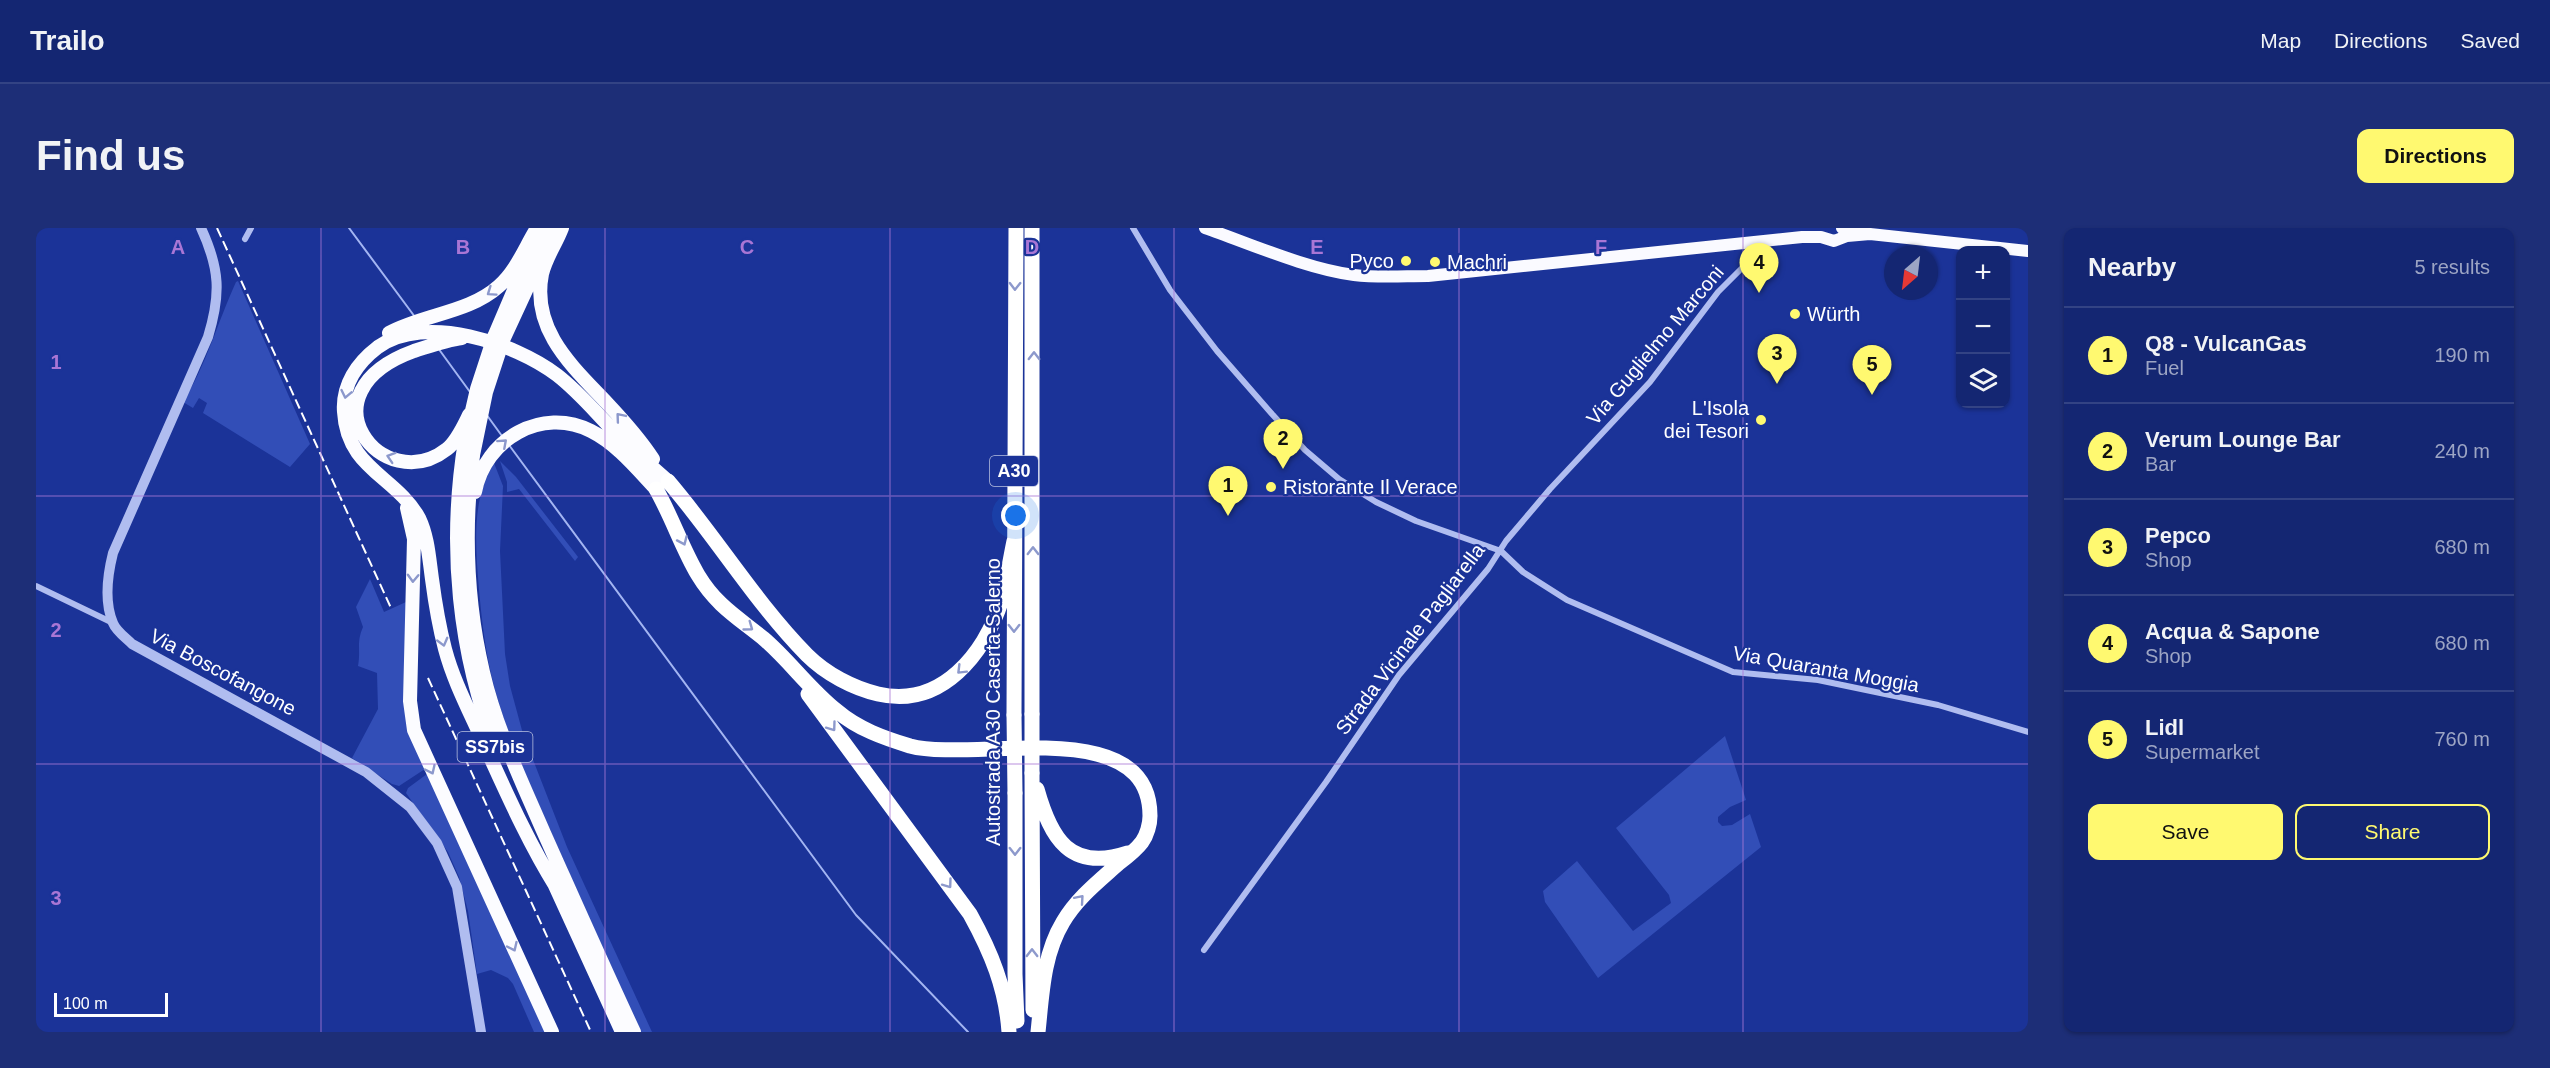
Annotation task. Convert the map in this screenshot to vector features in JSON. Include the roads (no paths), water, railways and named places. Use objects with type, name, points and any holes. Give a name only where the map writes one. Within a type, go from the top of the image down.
[{"type":"highway","points":[[537,228],[517,264],[500,286],[475,302],[427,319],[395,335],[355,369],[347,388],[344,411],[351,444],[361,459],[414,511],[424,529],[440,632],[453,673],[520,824],[556,887]]},
{"type":"highway","name":"SS7bis","points":[[542,228],[494,339],[463,437],[456,551],[462,614],[472,672],[491,736],[622,1032]]},
{"type":"highway","name":"SS7bis","points":[[519,281],[550,228]]},
{"type":"highway","points":[[560,228],[542,277],[541,294],[546,326],[561,353],[621,418],[662,485],[670,513],[698,574],[722,607],[762,637],[838,712],[875,734],[916,747],[1051,749],[1104,756],[1116,759],[1135,772],[1143,783],[1149,801],[1150,818],[1143,841],[1085,893],[1058,930],[1045,972],[1036,1032]]},
{"type":"highway","name":"SS7bis","points":[[560,228],[494,339],[473,455],[467,532],[470,592],[483,672],[501,732],[634,1032]]},
{"type":"highway","name":"Autostrada A30 Caserta-Salerno","points":[[1016,228],[1014,714],[1015,974],[1018,1032]]},
{"type":"highway","name":"Autostrada A30 Caserta-Salerno","points":[[1032,228],[1032,976],[1036,1032]]},
{"type":"highway","points":[[1033,284],[1041,228]]},
{"type":"highway","points":[[463,437],[436,456],[411,461],[388,458],[367,442],[358,423],[360,393],[378,368],[436,338],[455,332],[494,339],[555,374],[617,435],[662,485]]},
{"type":"highway","points":[[395,335],[436,338]]},
{"type":"highway","points":[[467,532],[476,487],[486,462],[503,442],[524,429],[546,422],[559,422],[591,431],[662,485],[702,522],[781,626],[808,657],[832,675],[866,691],[891,697],[929,691],[949,682],[962,671],[978,648],[1002,598],[1014,541]]},
{"type":"highway","points":[[395,491],[406,505],[414,539],[410,701],[414,730],[552,1032]]},
{"type":"highway","points":[[781,626],[794,657],[812,686]]},
{"type":"highway","points":[[786,662],[970,914],[989,950],[1000,979],[1009,1032]]},
{"type":"highway","points":[[1032,773],[1047,823],[1062,844],[1074,853],[1100,860],[1133,851]]},
{"type":"main road","points":[[1205,228],[1328,270],[1355,275],[1385,276],[1428,276],[1802,237],[1821,237],[1833,232],[2028,251]]},
{"type":"street","points":[[113,623],[108,582],[113,553],[208,337],[214,317],[218,285],[214,256],[201,228]]},
{"type":"street","points":[[245,239],[251,228]]},
{"type":"street","name":"Strada Vicinale Pagliarella","points":[[1133,228],[1170,290],[1217,351],[1305,450],[1339,479],[1376,502],[1416,521],[1501,551],[1400,675],[1326,782],[1204,950]]},
{"type":"street","name":"Via Guglielmo Marconi","points":[[1501,551],[1506,541],[1550,489],[1650,382],[1718,292],[1753,257],[1764,241]]},
{"type":"street","name":"Via Quaranta Moggia","points":[[1501,551],[1523,572],[1567,600],[1733,672],[1818,680],[1938,705],[2028,732]]},
{"type":"street","points":[[36,586],[113,623]]},
{"type":"street","name":"Via Boscofangone","points":[[113,623],[132,644],[366,772],[410,807],[437,843],[457,887],[481,1032]]},
{"type":"waterway","points":[[349,228],[415,317]]},
{"type":"waterway","points":[[438,348],[470,392]]},
{"type":"waterway","points":[[486,414],[502,436]]},
{"type":"waterway","points":[[509,445],[856,915],[968,1032]]},
{"type":"railway","points":[[217,228],[391,608]]},
{"type":"railway","points":[[428,678],[591,1032]]},
{"type":"place","name":"Pyco","points":[[1406,261]]},
{"type":"place","name":"Machri","points":[[1435,262]]},
{"type":"place","name":"Acqua & Sapone","points":[[1759,293]]},
{"type":"place","name":"Würth","points":[[1795,314]]},
{"type":"place","name":"Pepco","points":[[1777,384]]},
{"type":"place","name":"Lidl","points":[[1872,395]]},
{"type":"place","name":"L'Isola dei Tesori","points":[[1761,420]]},
{"type":"place","name":"Verum Lounge Bar","points":[[1283,469]]},
{"type":"place","name":"Ristorante Il Verace","points":[[1271,487]]},
{"type":"place","name":"Q8 - VulcanGas","points":[[1228,516]]}]
